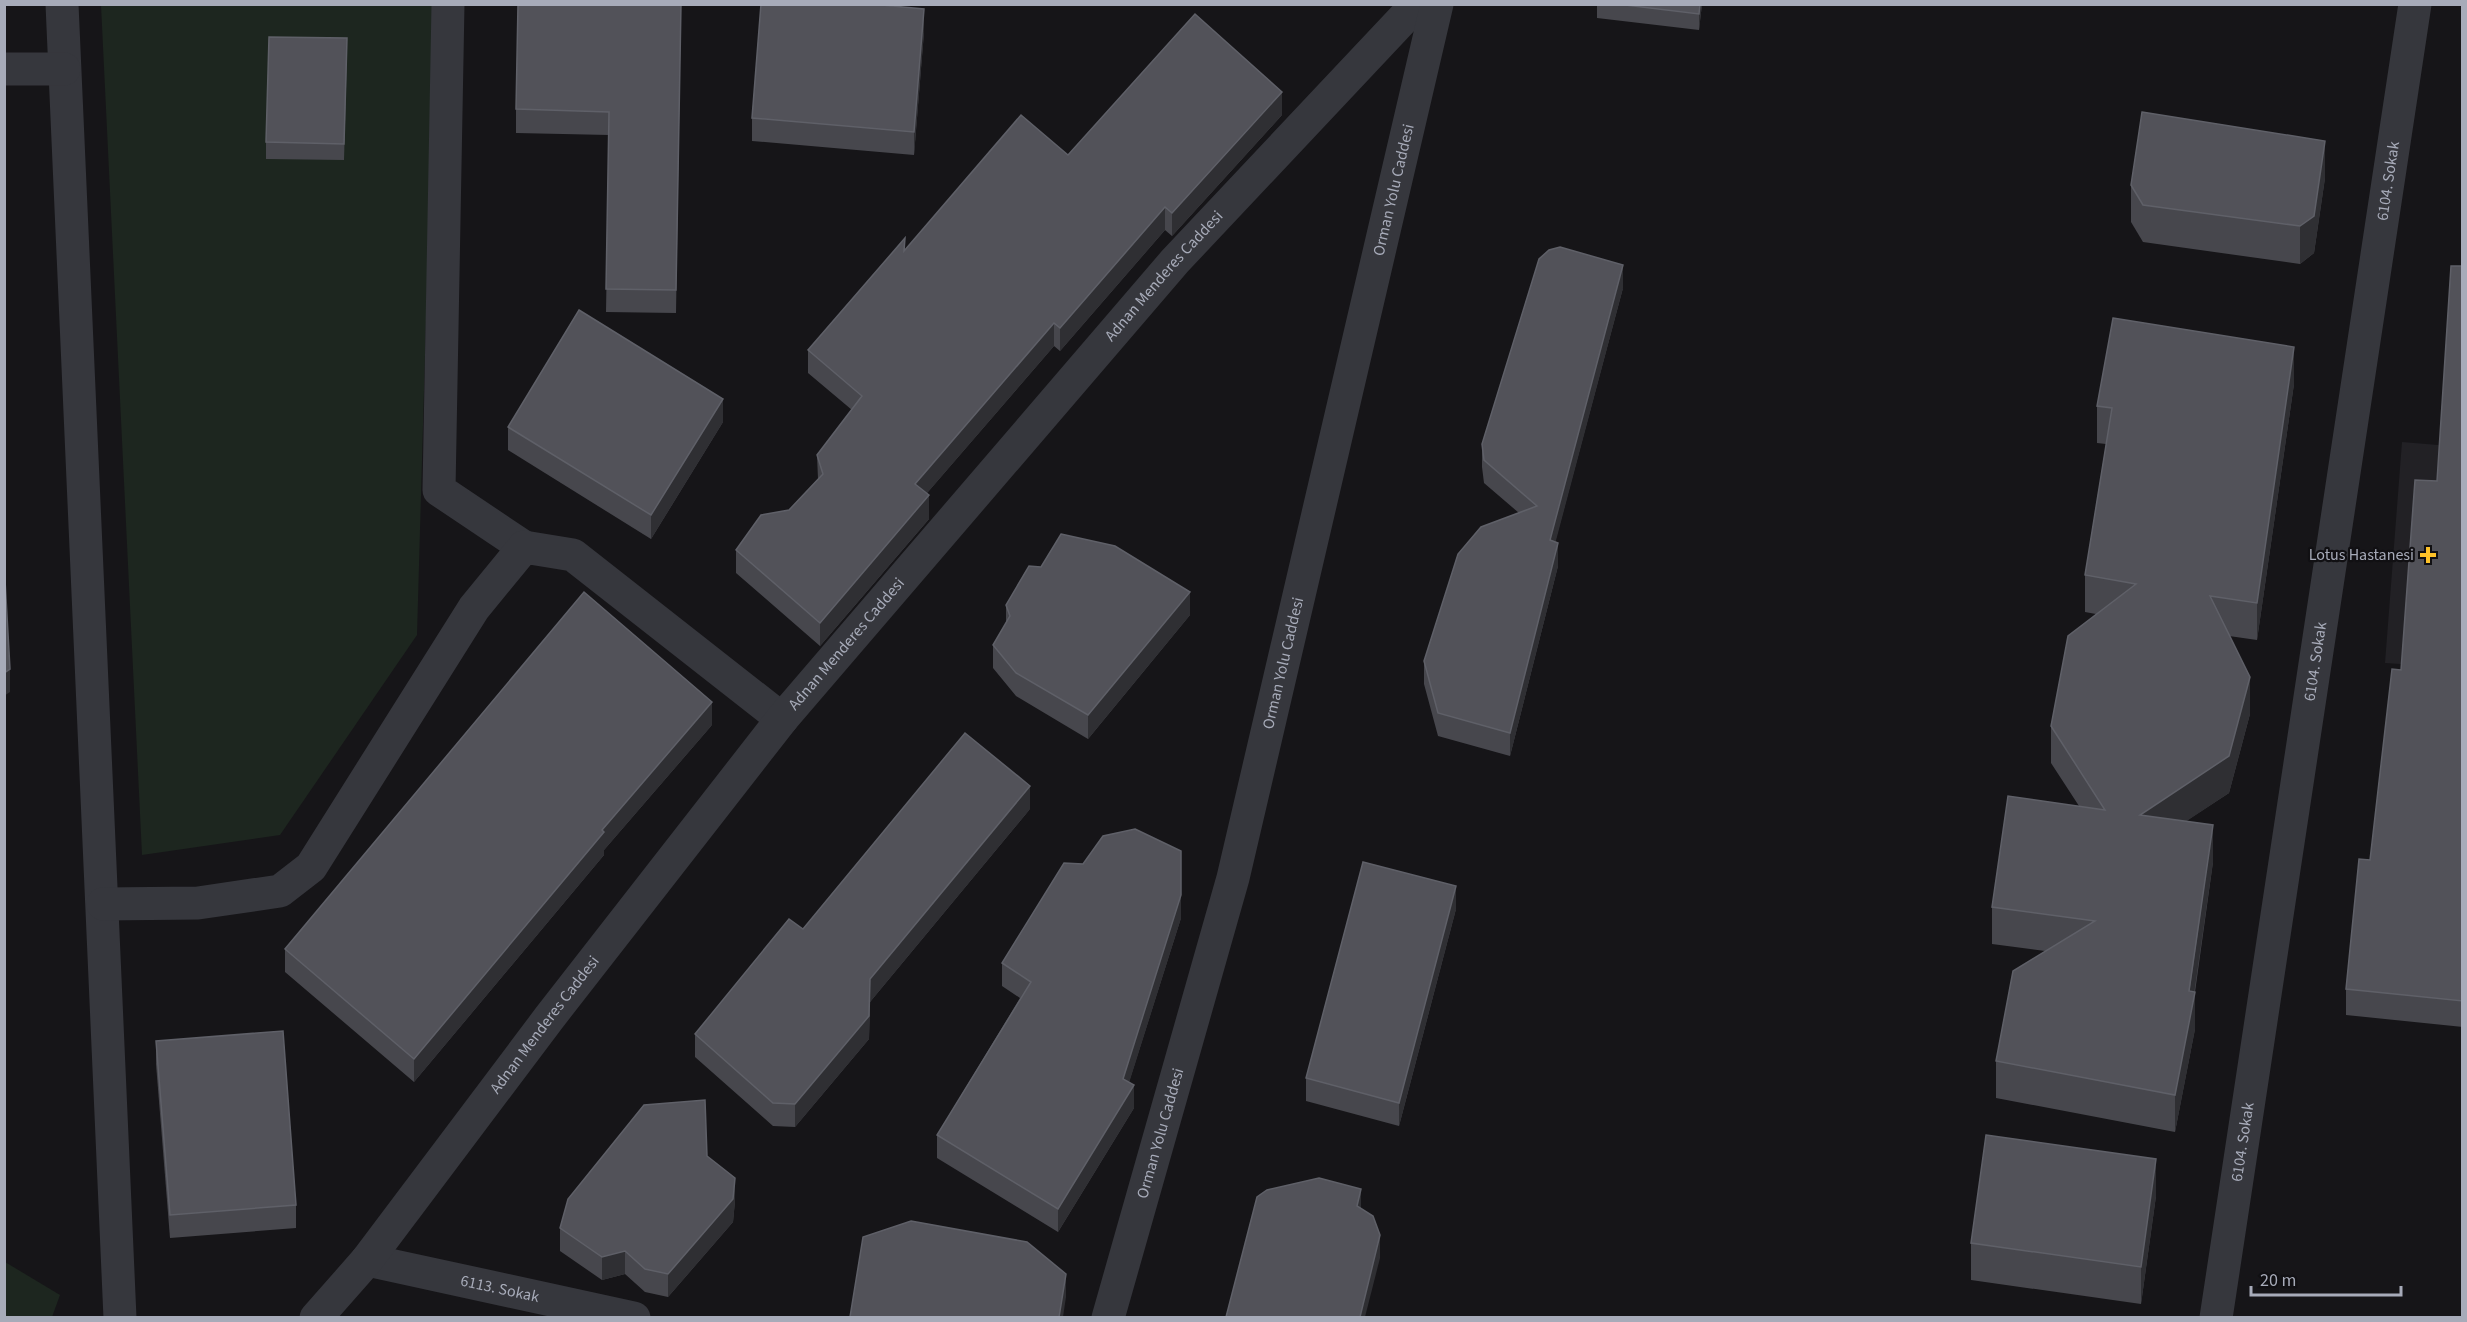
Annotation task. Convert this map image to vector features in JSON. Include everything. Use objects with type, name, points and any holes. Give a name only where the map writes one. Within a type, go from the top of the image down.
[{"type":"street","points":[[62,4],[120,1317]]},
{"type":"street","points":[[448,4],[439,490],[524,547],[573,555],[782,719]]},
{"type":"street","name":"Adnan Menderes Caddesi","points":[[316,1317],[367,1260],[556,1009],[782,719],[1175,261],[1417,4]]},
{"type":"street","name":"Orman Yolu Caddesi","points":[[1108,1317],[1233,878],[1437,4]]},
{"type":"street","name":"6104. Sokak","points":[[2216,1317],[2415,4]]},
{"type":"street","points":[[4,69],[64,69]]},
{"type":"street","points":[[103,904],[198,903],[280,891],[311,867],[474,608],[524,547]]},
{"type":"street","name":"6113. Sokak","points":[[367,1260],[634,1317]]},
{"type":"shaded area","points":[[101,5],[435,5],[417,635],[280,835],[142,855]]},
{"type":"shaded area","name":"Lotus Hastanesi","points":[[2402,442],[2462,447],[2462,668],[2385,663]]},
{"type":"shaded area","points":[[5,1262],[60,1295],[52,1317],[5,1317]]},
{"type":"building","points":[[518,4],[681,4],[676,290],[606,289],[609,112],[516,109]]},
{"type":"building","points":[[761,4],[871,4],[924,9],[914,132],[752,118]]},
{"type":"building","points":[[1617,4],[1700,4],[1699,14]]},
{"type":"building","points":[[1195,14],[1282,92],[1172,213],[1165,207],[1060,328],[1054,323],[915,484],[929,495],[820,623],[736,550],[761,515],[789,510],[823,474],[817,455],[862,396],[808,350],[905,238],[904,251],[1021,115],[1068,155]]},
{"type":"building","points":[[269,37],[347,38],[344,144],[266,142]]},
{"type":"building","points":[[2142,112],[2325,141],[2314,216],[2300,226],[2143,205],[2131,185]]},
{"type":"building","points":[[1560,247],[1623,265],[1550,540],[1558,543],[1510,733],[1438,713],[1424,661],[1458,554],[1481,527],[1537,506],[1484,460],[1482,444],[1539,259],[1549,250]]},
{"type":"building","points":[[2451,266],[2463,266],[2463,1001],[2346,989],[2359,859],[2370,860],[2392,669],[2401,670],[2415,480],[2437,481]]},
{"type":"building","points":[[579,310],[723,399],[651,515],[508,427]]},
{"type":"building","points":[[2113,318],[2294,347],[2257,603],[2210,596],[2250,677],[2229,756],[2140,815],[2213,825],[2189,991],[2195,992],[2175,1095],[1996,1061],[2013,971],[2095,921],[1992,907],[2008,796],[2105,810],[2051,726],[2068,636],[2136,584],[2085,575],[2112,408],[2097,406]]},
{"type":"building","points":[[1061,534],[1115,546],[1190,592],[1088,715],[1016,673],[993,645],[1010,616],[1006,605],[1029,566],[1041,567]]},
{"type":"building","points":[[4,562],[10,669],[4,673]]},
{"type":"building","points":[[584,592],[712,702],[602,830],[604,832],[414,1059],[285,949]]},
{"type":"building","points":[[965,733],[1030,786],[870,979],[869,1016],[795,1104],[773,1103],[695,1034],[789,919],[803,929]]},
{"type":"building","points":[[1135,829],[1181,851],[1181,895],[1123,1079],[1134,1085],[1058,1209],[937,1135],[1031,982],[1002,963],[1064,863],[1083,864],[1103,836]]},
{"type":"building","points":[[1363,862],[1456,886],[1399,1103],[1306,1078]]},
{"type":"building","points":[[283,1031],[296,1205],[170,1215],[156,1041]]},
{"type":"building","points":[[705,1100],[707,1156],[735,1178],[733,1199],[668,1274],[645,1269],[625,1251],[602,1257],[560,1228],[568,1199],[644,1105]]},
{"type":"building","points":[[1986,1135],[2156,1159],[2141,1267],[1971,1243]]},
{"type":"building","points":[[1319,1178],[1361,1189],[1357,1206],[1373,1216],[1380,1235],[1360,1317],[1226,1317],[1257,1197],[1267,1190]]},
{"type":"building","points":[[911,1221],[1027,1242],[1066,1274],[1059,1317],[850,1317],[863,1237]]},
{"type":"place","name":"Lotus Hastanesi","points":[[2428,555]]}]
